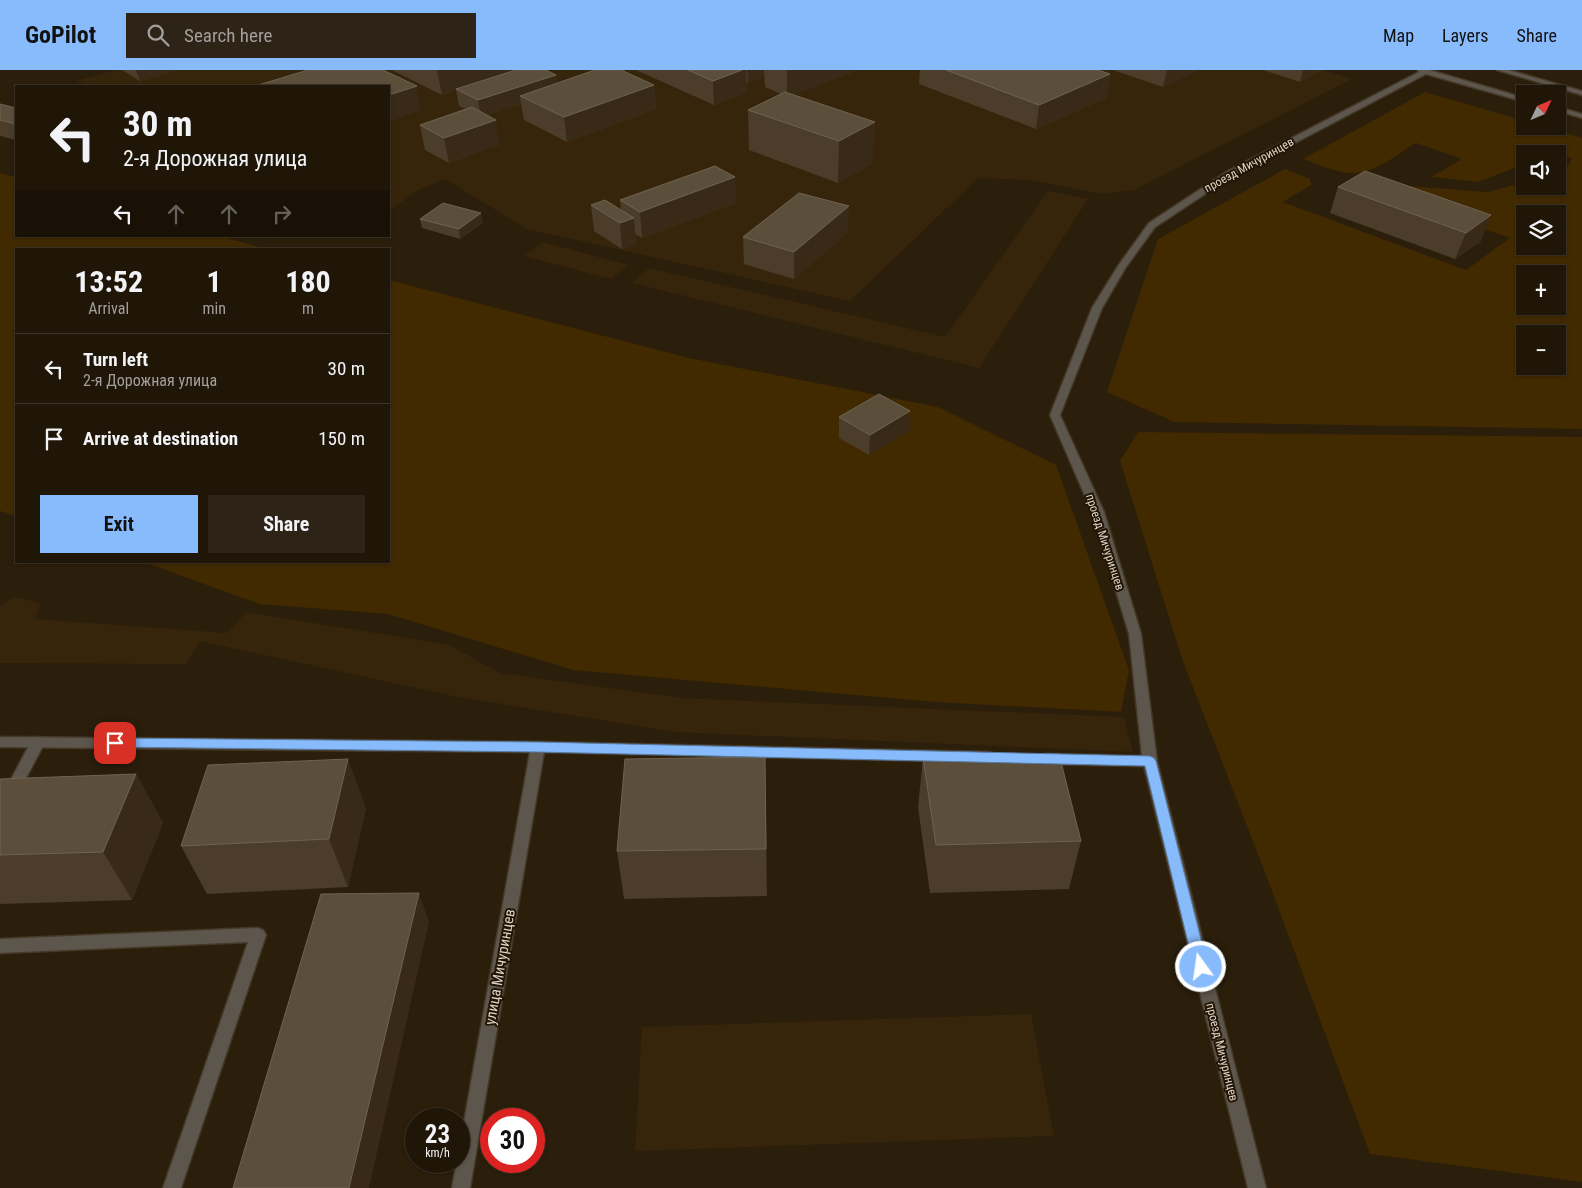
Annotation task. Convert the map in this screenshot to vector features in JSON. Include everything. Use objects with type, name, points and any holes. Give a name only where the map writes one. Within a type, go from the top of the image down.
[{"type":"street","points":[[1425,70],[1516,97]]},
{"type":"street","name":"проезд Мичуринцев","points":[[1257,1188],[1150,761],[1135,634],[1098,512],[1055,414],[1098,308],[1122,266],[1152,225],[1231,173],[1425,70]]},
{"type":"street","points":[[1500,70],[1582,93]]},
{"type":"street","points":[[1566,111],[1582,116]]},
{"type":"street","points":[[0,742],[538,747],[1002,758]]},
{"type":"street","points":[[0,814],[38,742]]},
{"type":"street","name":"улица Мичуринцев","points":[[461,1188],[538,747]]},
{"type":"street","points":[[1032,758],[1150,761]]},
{"type":"street","points":[[0,946],[258,935],[172,1188]]},
{"type":"shaded area","points":[[116,70],[1324,70],[1352,79],[1134,190],[1102,194],[1031,180],[978,178],[850,301],[527,229],[445,179],[420,189],[390,210],[390,85],[87,85],[76,81]]},
{"type":"shaded area","points":[[1425,92],[1516,118],[1516,135],[1566,135],[1566,133],[1582,138],[1582,429],[1174,422],[1107,392],[1158,239],[1285,169],[1310,179],[1311,185],[1283,202],[1466,270],[1510,238],[1396,198],[1393,185],[1488,192],[1516,184],[1516,195],[1566,195],[1566,168],[1572,159],[1566,157],[1566,145],[1516,145],[1516,167],[1478,182],[1431,177],[1462,159],[1416,143],[1380,166],[1364,172],[1349,173],[1303,159]]},
{"type":"shaded area","points":[[0,173],[15,177],[15,237],[223,237],[263,248],[15,248],[15,516],[0,511]]},
{"type":"shaded area","points":[[1048,191],[1088,199],[979,368],[632,283],[649,268],[945,337]]},
{"type":"shaded area","points":[[543,242],[628,265],[611,279],[524,256]]},
{"type":"shaded area","points":[[390,280],[689,358],[938,407],[1056,465],[1129,670],[1121,712],[935,702],[573,670],[388,614],[259,604],[146,563],[390,563]]},
{"type":"shaded area","points":[[1138,432],[1582,437],[1582,1182],[1370,1154],[1266,875],[1182,659],[1120,461]]},
{"type":"shaded area","points":[[14,597],[41,603],[35,619],[227,633],[246,612],[449,645],[500,673],[681,698],[1124,717],[1133,752],[674,732],[453,696],[200,641],[186,664],[0,663],[0,606]]},
{"type":"shaded area","points":[[1031,1014],[1054,1136],[635,1151],[642,1027]]},
{"type":"building","points":[[308,70],[383,70],[417,86],[390,95],[390,85],[258,85]]},
{"type":"building","points":[[516,70],[546,70],[556,75],[478,100],[456,89]]},
{"type":"building","points":[[595,70],[621,70],[654,85],[564,117],[520,96]]},
{"type":"building","points":[[688,70],[742,70],[713,81]]},
{"type":"building","points":[[946,70],[1098,70],[1110,74],[1039,105]]},
{"type":"building","points":[[785,92],[875,122],[839,141],[748,110]]},
{"type":"building","points":[[0,104],[15,108],[15,124],[0,120]]},
{"type":"building","points":[[472,107],[496,120],[444,138],[420,125]]},
{"type":"building","points":[[715,166],[735,177],[640,212],[620,200]]},
{"type":"building","points":[[1365,171],[1491,215],[1466,233],[1338,187]]},
{"type":"building","points":[[799,193],[849,206],[794,252],[743,237]]},
{"type":"building","points":[[605,200],[634,218],[620,223],[591,205]]},
{"type":"building","points":[[443,203],[481,213],[459,229],[420,219]]},
{"type":"building","points":[[879,394],[910,411],[870,435],[839,417]]},
{"type":"building","points":[[1059,754],[1081,841],[936,845],[923,758]]},
{"type":"building","points":[[765,757],[766,849],[617,851],[625,759]]},
{"type":"building","points":[[348,759],[329,839],[181,846],[208,765]]},
{"type":"building","points":[[136,774],[103,852],[0,855],[0,779]]},
{"type":"building","points":[[419,893],[349,1188],[233,1188],[321,894]]},
{"type":"route","points":[[115,743],[538,747],[1150,761],[1201,967]]}]
